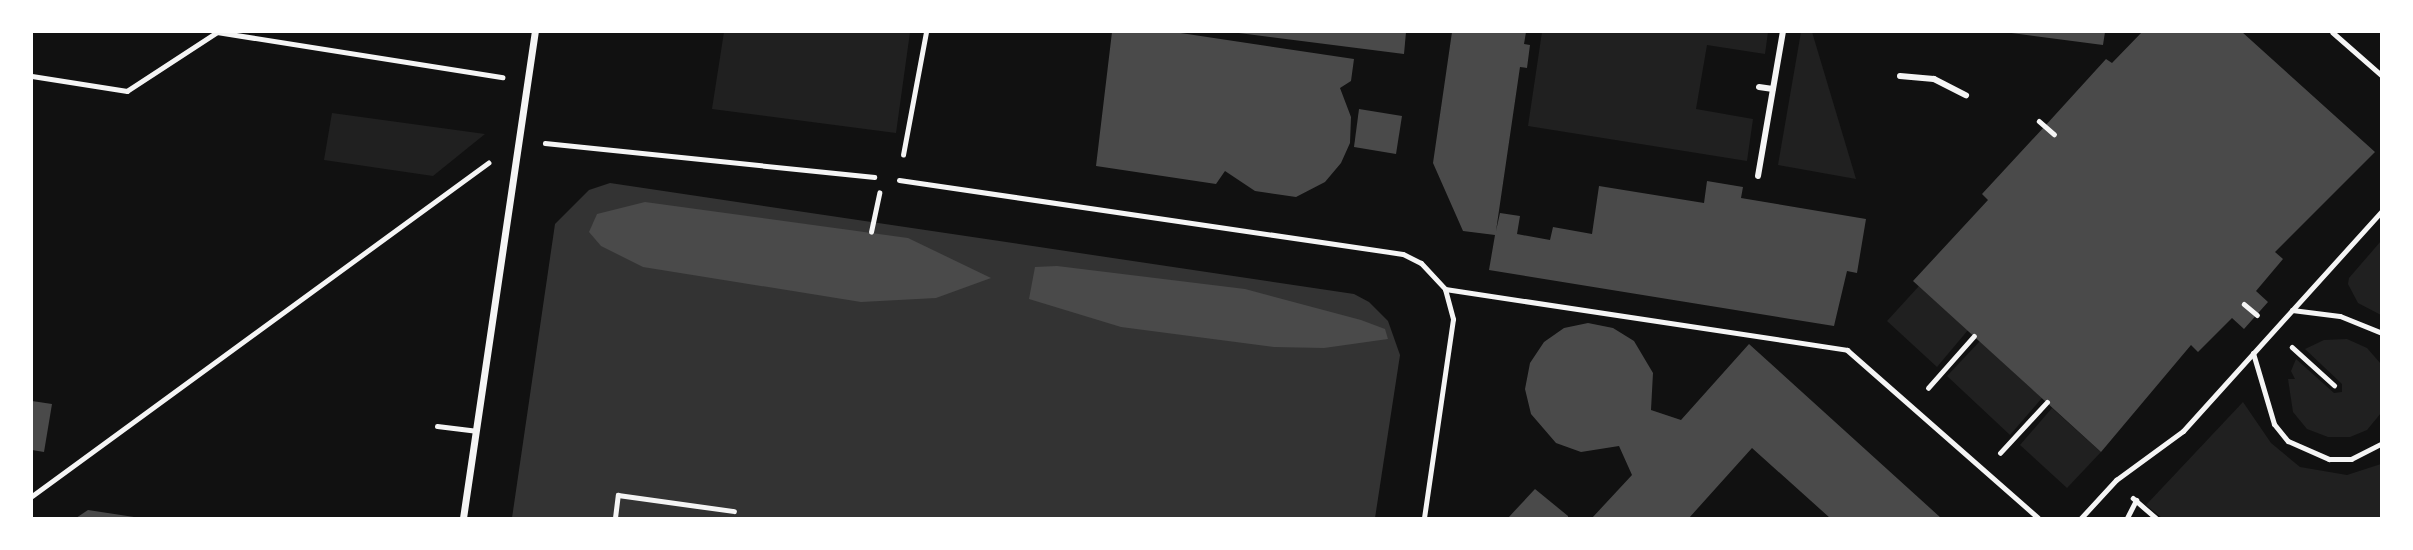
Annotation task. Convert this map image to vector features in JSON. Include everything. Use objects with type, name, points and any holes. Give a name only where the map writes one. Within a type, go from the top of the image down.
[{"type":"street","points":[[463,519],[535,32]]},
{"type":"street","points":[[1758,176],[1783,32]]},
{"type":"street","points":[[1900,76],[1934,79],[1966,95]]},
{"type":"street","points":[[1759,87],[1773,89]]},
{"type":"lane","points":[[2332,32],[2382,76]]},
{"type":"lane","points":[[899,180],[1403,254],[1421,263],[1445,289],[1453,319],[1424,519]]},
{"type":"lane","points":[[2081,519],[2116,480],[2183,431],[2382,211]]},
{"type":"lane","points":[[1445,289],[1847,350],[2038,519]]},
{"type":"lane","points":[[2292,310],[2340,316],[2382,333]]},
{"type":"lane","points":[[2253,353],[2274,424],[2288,441],[2329,459],[2351,459],[2382,443]]},
{"type":"lane","points":[[437,426],[476,431]]},
{"type":"path","points":[[32,76],[127,91],[217,32],[528,82]]},
{"type":"path","points":[[899,180],[926,32]]},
{"type":"path","points":[[2039,121],[2054,134]]},
{"type":"path","points":[[32,496],[520,141],[883,178],[871,232]]},
{"type":"path","points":[[2244,304],[2251,310]]},
{"type":"path","points":[[2257,315],[2334,385]]},
{"type":"path","points":[[1911,407],[1974,336]]},
{"type":"path","points":[[1984,471],[2047,402]]},
{"type":"path","points":[[615,519],[618,495],[734,511]]},
{"type":"path","points":[[2127,519],[2136,500]]},
{"type":"shaded area","points":[[724,32],[910,32],[896,133],[712,109]]},
{"type":"shaded area","points":[[1542,32],[1768,32],[1765,54],[1707,45],[1696,109],[1753,119],[1747,161],[1528,126]]},
{"type":"shaded area","points":[[1801,32],[1812,32],[1856,179],[1778,165]]},
{"type":"shaded area","points":[[332,113],[485,134],[433,176],[324,160]]},
{"type":"shaded area","points":[[610,183],[1354,294],[1369,302],[1388,321],[1400,355],[1375,518],[512,518],[555,224],[589,190]]},
{"type":"shaded area","points":[[2381,241],[2381,315],[2358,303],[2348,284],[2349,278]]},
{"type":"shaded area","points":[[1919,286],[1968,330],[1937,367],[1887,321]]},
{"type":"shaded area","points":[[2347,339],[2367,348],[2381,364],[2381,413],[2367,430],[2350,437],[2328,437],[2307,429],[2293,412],[2288,379],[2295,379],[2291,371],[2296,359],[2334,393],[2342,392],[2342,384],[2305,349],[2324,340]]},
{"type":"shaded area","points":[[1980,341],[2042,398],[2010,435],[1947,376]]},
{"type":"shaded area","points":[[2243,402],[2271,443],[2300,467],[2347,475],[2381,464],[2381,518],[2162,518],[2146,505]]},
{"type":"shaded area","points":[[2052,408],[2101,452],[2067,488],[2020,445]]},
{"type":"building","points":[[1112,32],[1174,32],[1354,59],[1351,81],[1340,88],[1351,117],[1350,143],[1341,163],[1325,182],[1296,197],[1255,191],[1225,171],[1216,184],[1096,166]]},
{"type":"building","points":[[1231,32],[1406,32],[1404,54]]},
{"type":"building","points":[[1452,32],[1526,32],[1524,44],[1530,45],[1527,68],[1520,67],[1496,231],[1500,213],[1520,216],[1517,234],[1550,240],[1553,227],[1592,234],[1599,186],[1704,203],[1707,181],[1743,187],[1741,198],[1866,219],[1857,273],[1847,271],[1834,326],[1489,270],[1495,235],[1463,231],[1433,163]]},
{"type":"building","points":[[2004,32],[2105,32],[2103,45]]},
{"type":"building","points":[[2142,32],[2242,32],[2375,152],[2275,252],[2283,259],[2256,291],[2268,302],[2244,329],[2232,318],[2198,352],[2191,345],[2101,452],[1913,281],[1988,200],[1982,194],[2106,59],[2112,63]]},
{"type":"building","points":[[1359,109],[1402,116],[1396,154],[1354,147]]},
{"type":"building","points":[[645,202],[908,238],[991,278],[936,298],[861,302],[643,267],[601,246],[589,232],[597,214]]},
{"type":"building","points":[[1057,266],[1245,289],[1361,320],[1385,329],[1388,339],[1324,348],[1274,347],[1121,327],[1029,299],[1035,267]]},
{"type":"building","points":[[1588,323],[1613,328],[1634,341],[1653,373],[1651,410],[1681,420],[1749,344],[1941,518],[1830,518],[1752,448],[1689,518],[1592,518],[1632,475],[1619,446],[1581,452],[1556,443],[1531,414],[1525,389],[1530,363],[1544,342],[1564,328]]},
{"type":"building","points":[[32,401],[52,404],[44,452],[32,450]]},
{"type":"building","points":[[1535,489],[1568,516],[1568,518],[1508,518]]},
{"type":"building","points":[[88,510],[134,517],[134,518],[76,518]]}]
